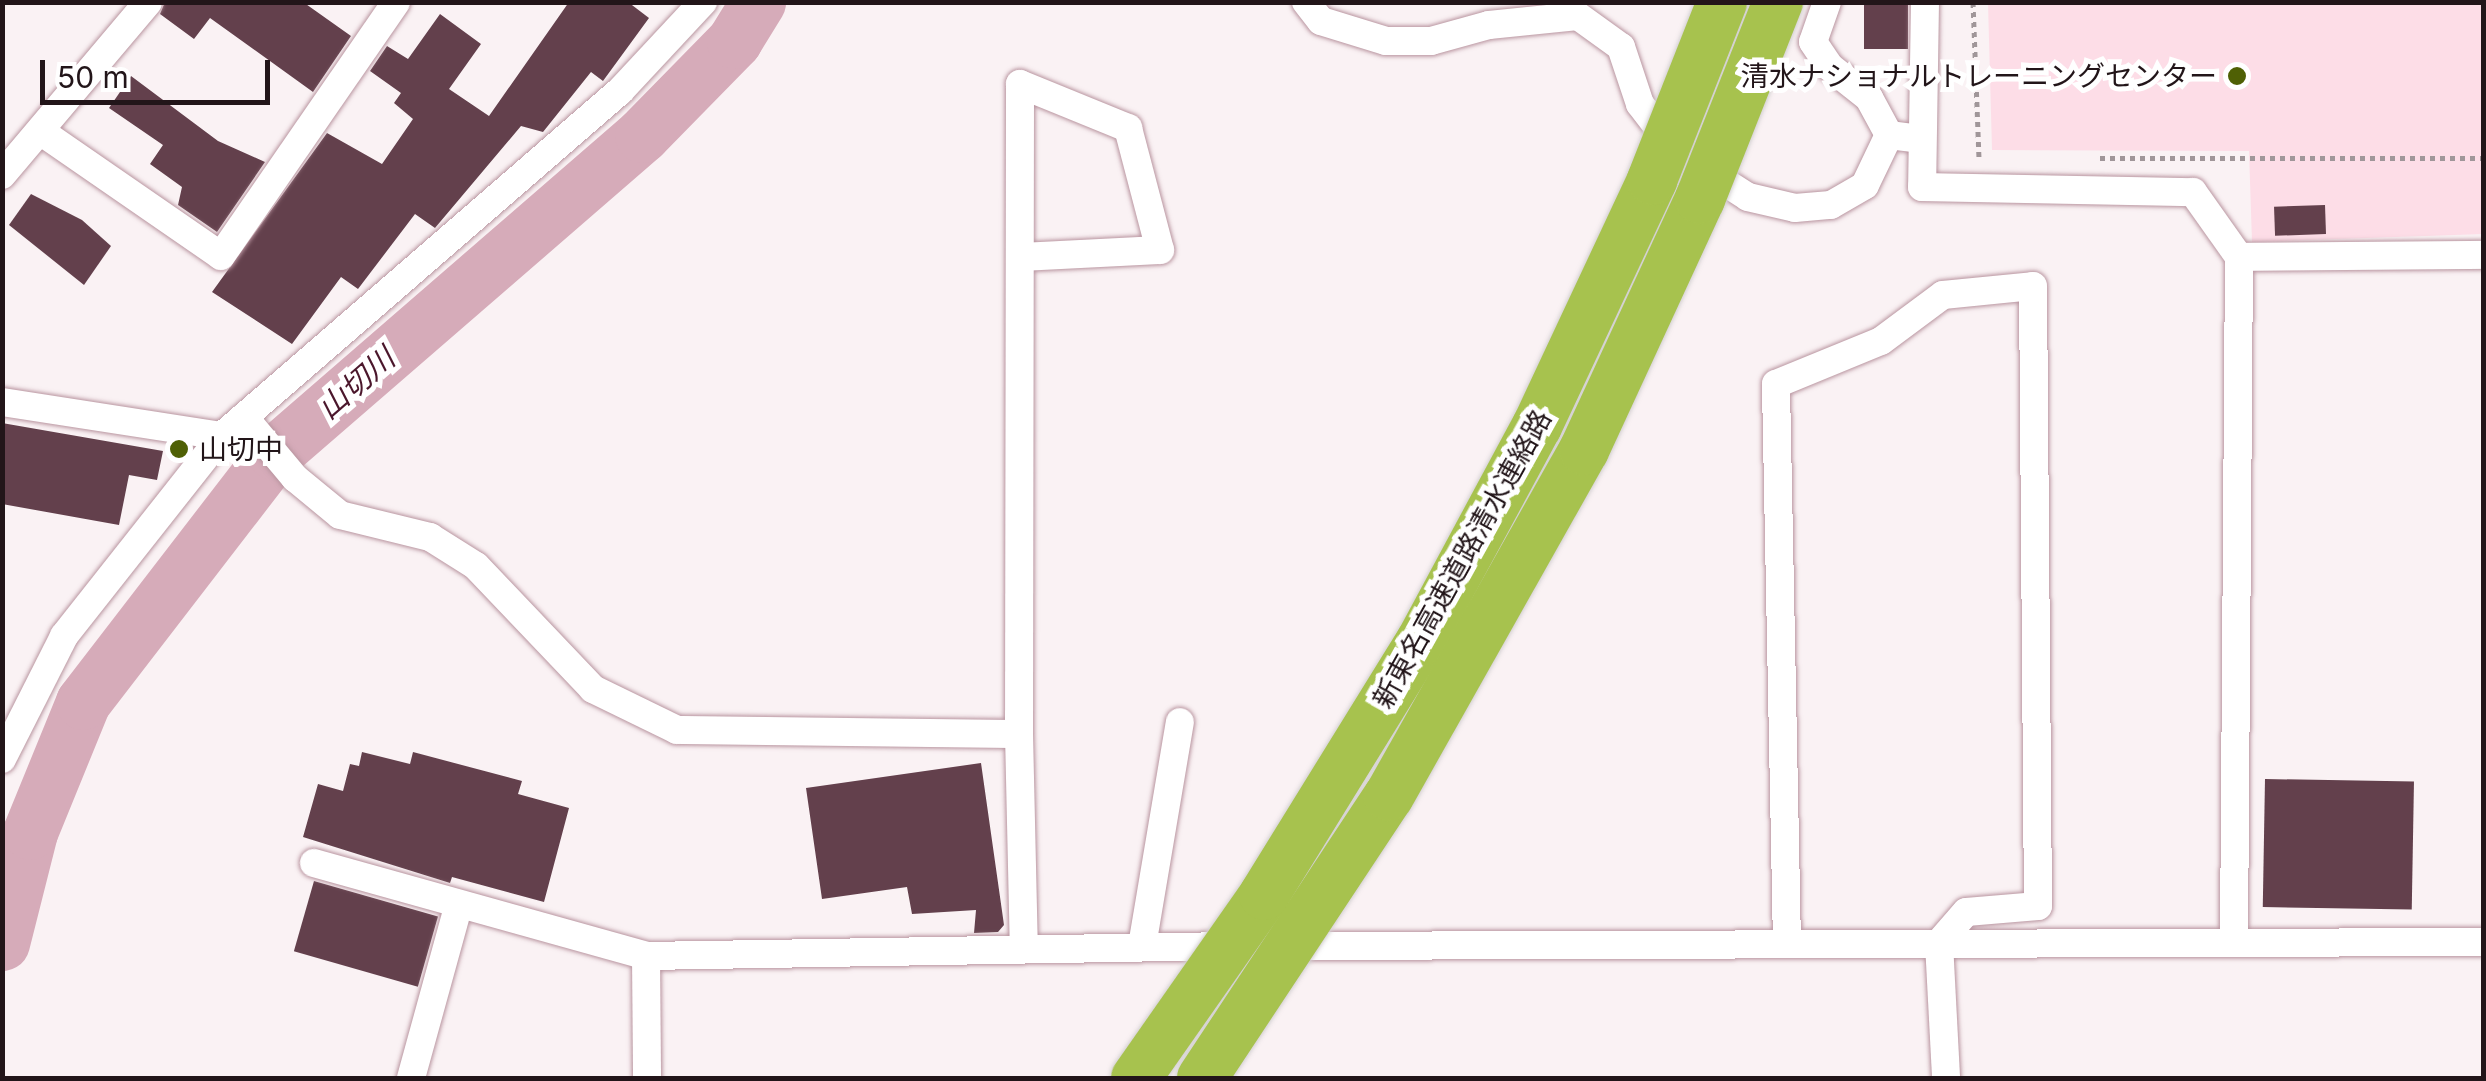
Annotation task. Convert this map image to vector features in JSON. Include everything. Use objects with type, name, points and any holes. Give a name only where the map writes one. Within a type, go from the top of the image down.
[{"type":"highway","name":"新東名高速道路清水連絡路","points":[[1136,1078],[1345,770],[1448,591],[1537,426],[1652,180],[1722,2]]},
{"type":"highway","name":"新東名高速道路清水連絡路","points":[[1202,1078],[1389,796],[1584,450],[1700,198],[1778,2]]},
{"type":"street","points":[[2,176],[43,133],[148,2]]},
{"type":"street","points":[[43,133],[221,256],[396,2]]},
{"type":"street","points":[[2,402],[222,436],[252,427],[620,91],[703,2]]},
{"type":"street","points":[[1306,2],[1321,21],[1386,41],[1431,41],[1489,25],[1578,16],[1621,47],[1640,104],[1676,151],[1748,196],[1795,208],[1831,205],[1865,185],[1889,135]]},
{"type":"street","points":[[1827,2],[1813,42],[1830,67],[1869,98],[1889,135]]},
{"type":"street","points":[[1925,2],[1922,186],[2192,192],[2239,257],[2234,943]]},
{"type":"street","points":[[1020,257],[1160,250],[1128,128],[1020,84],[1019,734],[1024,947]]},
{"type":"street","points":[[1889,135],[1922,140]]},
{"type":"street","points":[[2239,257],[2484,255]]},
{"type":"street","points":[[1787,944],[1776,384],[1881,341],[1942,295],[2033,286],[2038,906],[1966,912],[1939,944],[1946,1078]]},
{"type":"street","points":[[252,427],[295,478],[340,516],[430,537],[476,566],[594,689],[676,730],[1019,734]]},
{"type":"street","points":[[2,759],[64,636],[222,436]]},
{"type":"street","points":[[1142,946],[1180,722]]},
{"type":"street","points":[[314,864],[646,956],[1142,946],[2484,942]]},
{"type":"street","points":[[411,1078],[459,904]]},
{"type":"street","points":[[646,956],[647,1078]]},
{"type":"path","points":[[1974,2],[1977,158],[1997,158]]},
{"type":"path","points":[[2094,158],[2484,158]]},
{"type":"shaded area","name":"清水ナショナルトレーニングセンター","points":[[1988,3],[2483,3],[2483,234],[2252,242],[2249,151],[1992,150]]},
{"type":"building","points":[[165,2],[303,2],[351,36],[313,92],[210,18],[194,39],[160,14]]},
{"type":"building","points":[[569,2],[628,2],[649,18],[603,81],[591,72],[543,132],[521,126],[435,228],[415,214],[358,289],[341,277],[292,344],[212,292],[327,133],[382,164],[413,119],[394,103],[401,93],[370,71],[387,46],[408,59],[440,14],[481,44],[449,89],[489,116]]},
{"type":"building","points":[[1864,2],[1908,2],[1908,49],[1864,49]]},
{"type":"building","points":[[131,76],[218,141],[265,162],[217,232],[178,205],[182,187],[150,164],[163,145],[109,108]]},
{"type":"building","points":[[31,194],[82,220],[111,246],[84,285],[9,225]]},
{"type":"building","points":[[2325,205],[2326,234],[2275,236],[2274,207]]},
{"type":"building","points":[[2,423],[163,451],[157,480],[129,475],[119,525],[2,504]]},
{"type":"building","points":[[362,752],[410,764],[413,752],[522,781],[518,794],[569,808],[544,902],[452,877],[450,883],[303,837],[318,784],[343,791],[350,764],[359,766]]},
{"type":"building","points":[[981,763],[1004,925],[998,932],[974,933],[976,910],[912,914],[907,887],[822,899],[806,788]]},
{"type":"building","points":[[2265,779],[2414,782],[2412,910],[2263,907]]},
{"type":"building","points":[[314,881],[438,917],[418,987],[294,951]]},
{"type":"waterway","name":"山切川","points":[[2,943],[30,832],[83,702],[275,453],[642,135],[734,41],[758,2]]},
{"type":"place","name":"清水ナショナルトレーニングセンター","points":[[2237,76]]},
{"type":"place","name":"山切中","points":[[179,449]]}]
